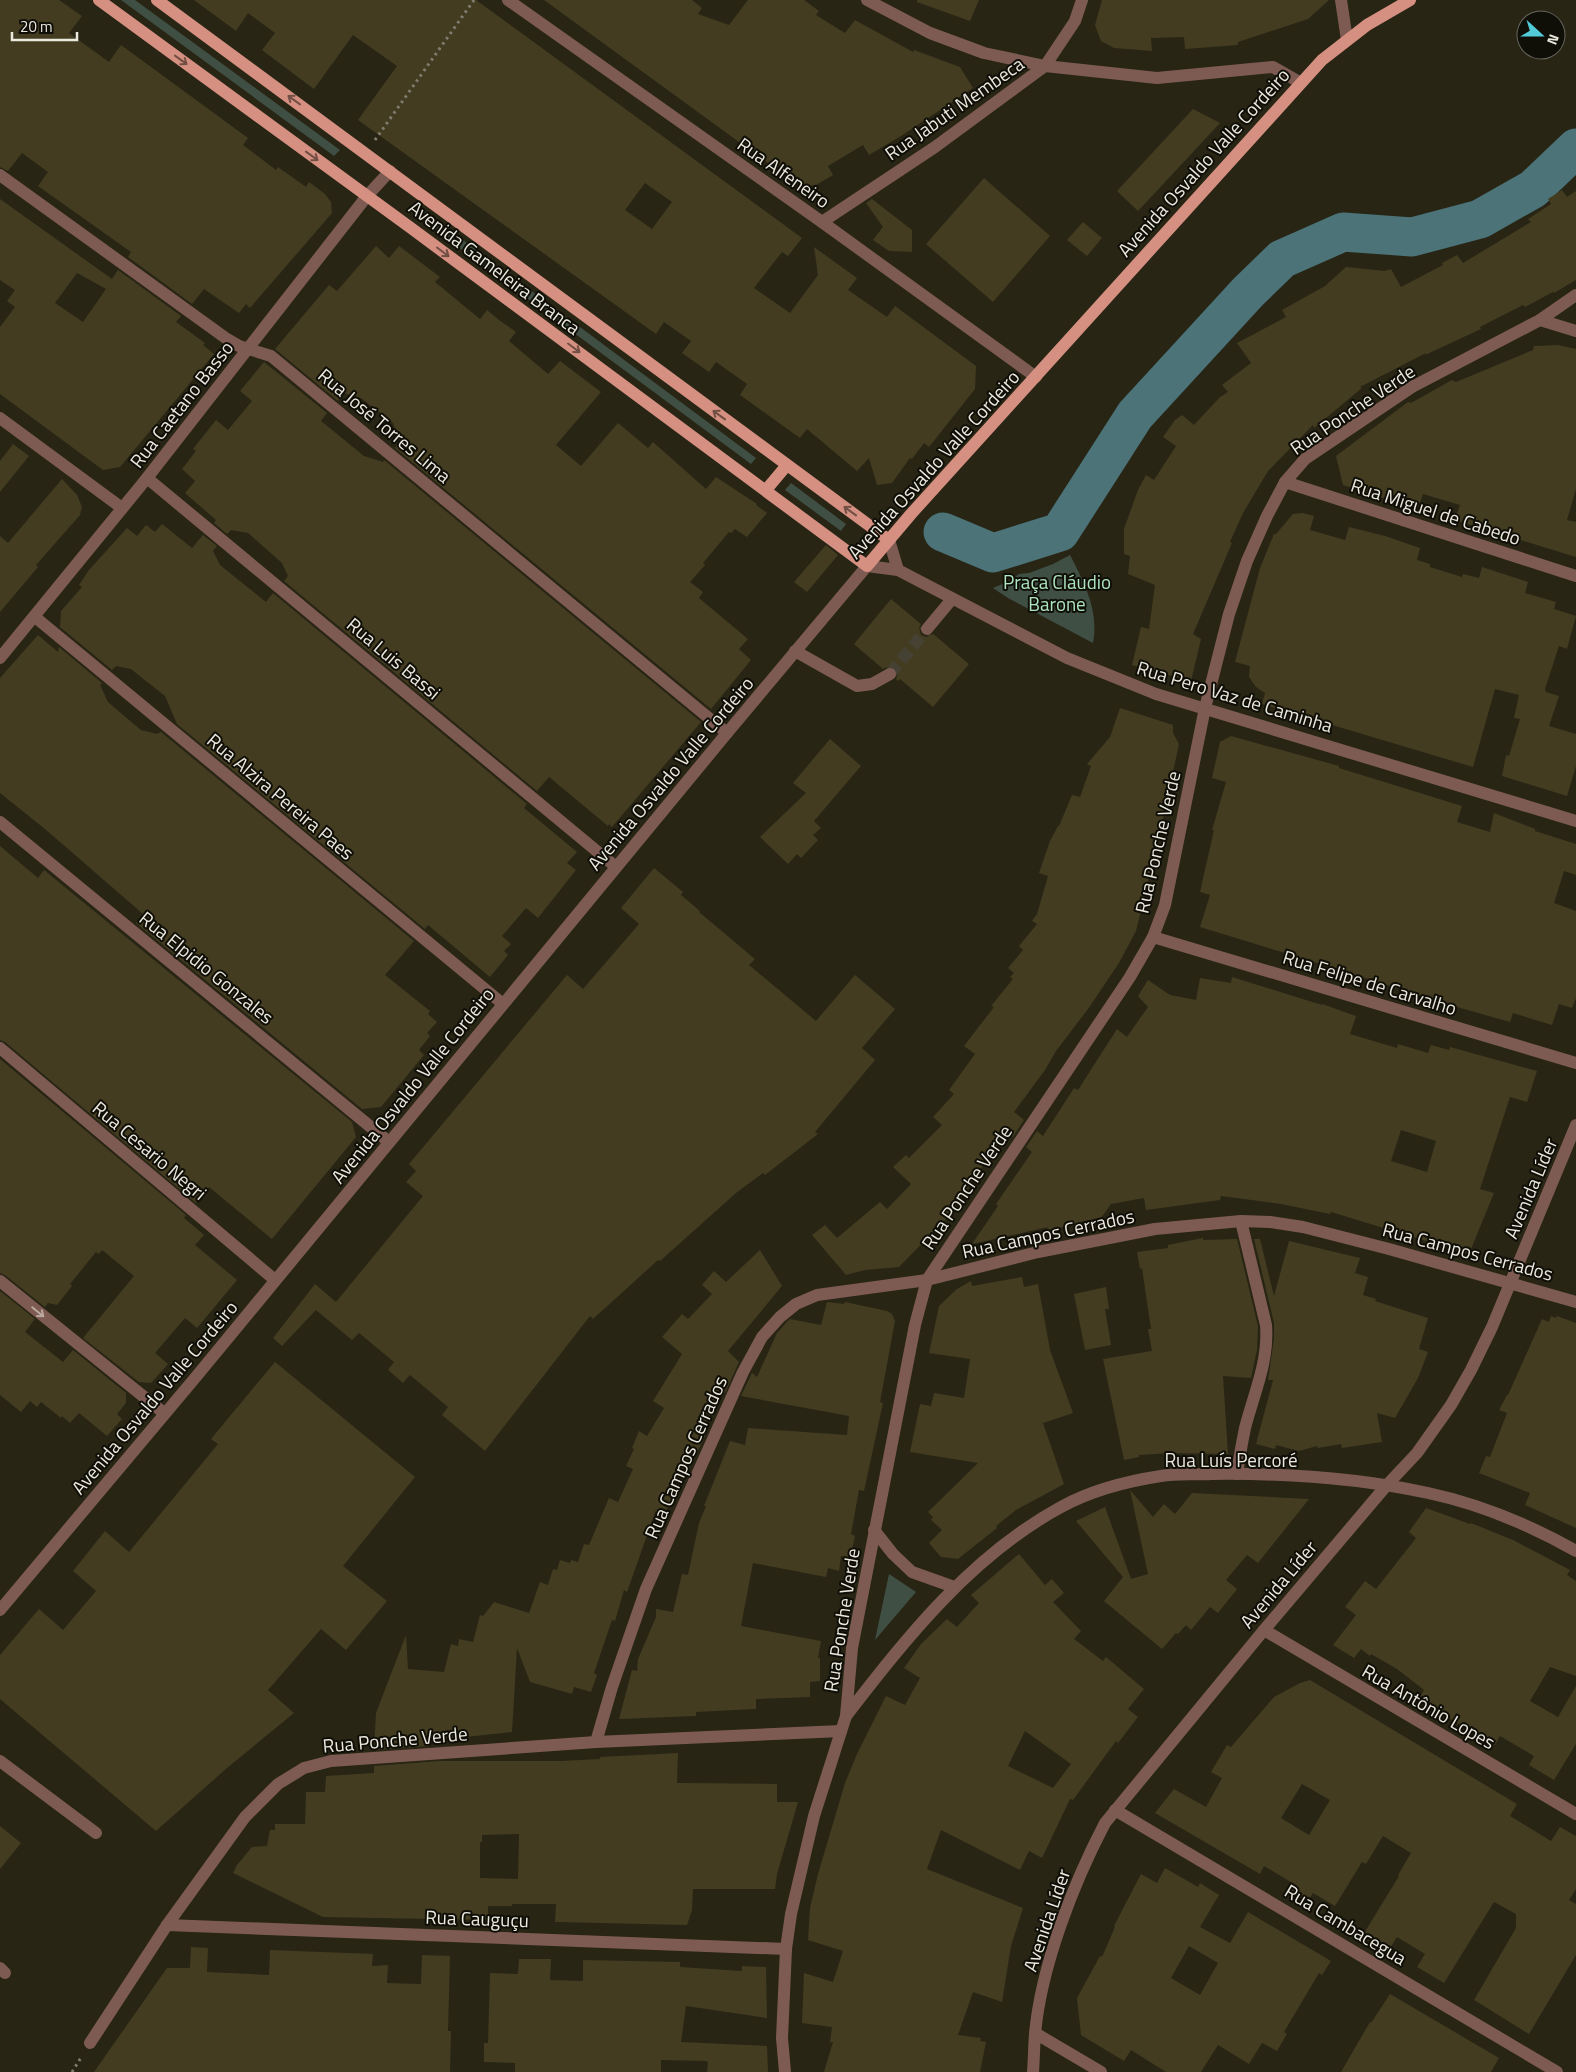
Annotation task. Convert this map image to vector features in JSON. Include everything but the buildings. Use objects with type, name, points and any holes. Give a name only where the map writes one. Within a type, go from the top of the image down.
[{"type":"main road","name":"Avenida Gameleira Branca","points":[[99,0],[867,566]]},
{"type":"main road","name":"Avenida Gameleira Branca","points":[[157,0],[889,540]]},
{"type":"main road","name":"Avenida Osvaldo Valle Cordeiro","points":[[867,566],[1322,60],[1367,25],[1410,0]]},
{"type":"main road","points":[[766,490],[787,465]]},
{"type":"street","name":"Rua Alfeneiro","points":[[508,0],[822,222],[1036,377]]},
{"type":"street","points":[[867,0],[930,33],[984,53],[1045,66],[1157,78],[1273,67],[1300,83]]},
{"type":"street","name":"Rua Jabuti Membeca","points":[[822,222],[934,147],[1045,66],[1075,21],[1082,0]]},
{"type":"street","points":[[1341,0],[1347,40]]},
{"type":"street","name":"Rua Caetano Basso","points":[[0,658],[147,478],[367,196],[390,171]]},
{"type":"street","name":"Rua José Torres Lima","points":[[0,175],[227,339],[272,356],[727,732]]},
{"type":"street","name":"Rua Ponche Verde","points":[[846,1716],[852,1648],[915,1325],[927,1280],[1130,977],[1153,937],[1171,881],[1205,708],[1229,614],[1247,561],[1267,516],[1285,482],[1305,459],[1412,388],[1540,320],[1576,295]]},
{"type":"street","points":[[1540,320],[1576,331]]},
{"type":"street","points":[[0,418],[122,508]]},
{"type":"street","name":"Rua Luis Bassi","points":[[147,478],[616,867]]},
{"type":"street","name":"Rua Miguel de Cabedo","points":[[1285,482],[1576,576]]},
{"type":"street","points":[[889,540],[898,570]]},
{"type":"street","name":"Avenida Osvaldo Valle Cordeiro","points":[[0,1610],[276,1280],[727,732],[867,566]]},
{"type":"street","name":"Rua Pero Vaz de Caminha","points":[[867,566],[898,570],[1067,658],[1156,694],[1576,821]]},
{"type":"street","points":[[927,629],[952,599]]},
{"type":"street","name":"Rua Alzira Pereira Paes","points":[[35,617],[503,1004]]},
{"type":"street","points":[[795,651],[858,686],[872,684],[890,674]]},
{"type":"street","name":"Rua Elpidio Gonzales","points":[[0,822],[390,1142]]},
{"type":"street","name":"Rua Felipe de Carvalho","points":[[1153,937],[1576,1063]]},
{"type":"street","name":"Rua Cesario Negri","points":[[0,1048],[276,1280]]},
{"type":"street","name":"Avenida Líder","points":[[1033,2072],[1035,2032],[1042,1992],[1056,1938],[1089,1854],[1105,1822],[1264,1630],[1386,1486],[1417,1453],[1451,1404],[1471,1370],[1510,1283],[1576,1125]]},
{"type":"street","points":[[1237,1474],[1245,1429],[1265,1359],[1267,1341],[1266,1325],[1241,1222]]},
{"type":"street","name":"Rua Campos Cerrados","points":[[596,1742],[612,1687],[646,1589],[743,1372],[762,1337],[780,1317],[796,1304],[817,1295],[927,1280],[1038,1252],[1155,1229],[1241,1222],[1270,1222],[1303,1227],[1389,1249],[1576,1302]]},
{"type":"street","points":[[0,1281],[164,1413]]},
{"type":"street","name":"Rua Luís Percoré","points":[[846,1716],[881,1671],[954,1587],[1003,1545],[1062,1507],[1107,1488],[1162,1475],[1237,1474],[1318,1479],[1386,1486],[1429,1493],[1510,1519],[1576,1551]]},
{"type":"street","name":"Rua Ponche Verde","points":[[874,1530],[893,1554],[912,1572],[954,1587]]},
{"type":"street","name":"Rua Antônio Lopes","points":[[1264,1630],[1576,1814]]},
{"type":"street","points":[[785,2072],[782,2038],[786,1949],[791,1914],[814,1816],[846,1716]]},
{"type":"street","name":"Rua Ponche Verde","points":[[90,2043],[167,1925],[245,1816],[278,1784],[304,1768],[331,1761],[596,1742],[841,1731]]},
{"type":"street","points":[[0,1761],[96,1833]]},
{"type":"street","name":"Rua Cambacegua","points":[[1115,1810],[1557,2072]]},
{"type":"street","name":"Rua Cauguçu","points":[[167,1925],[786,1949]]},
{"type":"street","points":[[1035,2032],[1101,2072]]},
{"type":"path","points":[[365,153],[474,0]]},
{"type":"green space","points":[[121,0],[135,0],[340,150],[334,156]]},
{"type":"green space","points":[[424,211],[756,458],[751,464],[419,218]]},
{"type":"green space","points":[[791,483],[846,524],[841,531],[785,490]]},
{"type":"green space","name":"Praça Cláudio Barone","points":[[1070,555],[1081,576],[1092,609],[1094,620],[1093,643],[1008,598],[993,588],[1019,574],[1029,573]]},
{"type":"green space","points":[[889,1574],[916,1592],[875,1640]]},
{"type":"waterway","points":[[943,532],[993,553],[1060,532],[1135,415],[1248,292],[1282,259],[1343,232],[1412,237],[1480,219],[1533,189],[1576,148]]},
{"type":"tunnel","points":[[890,674],[927,629]]}]
